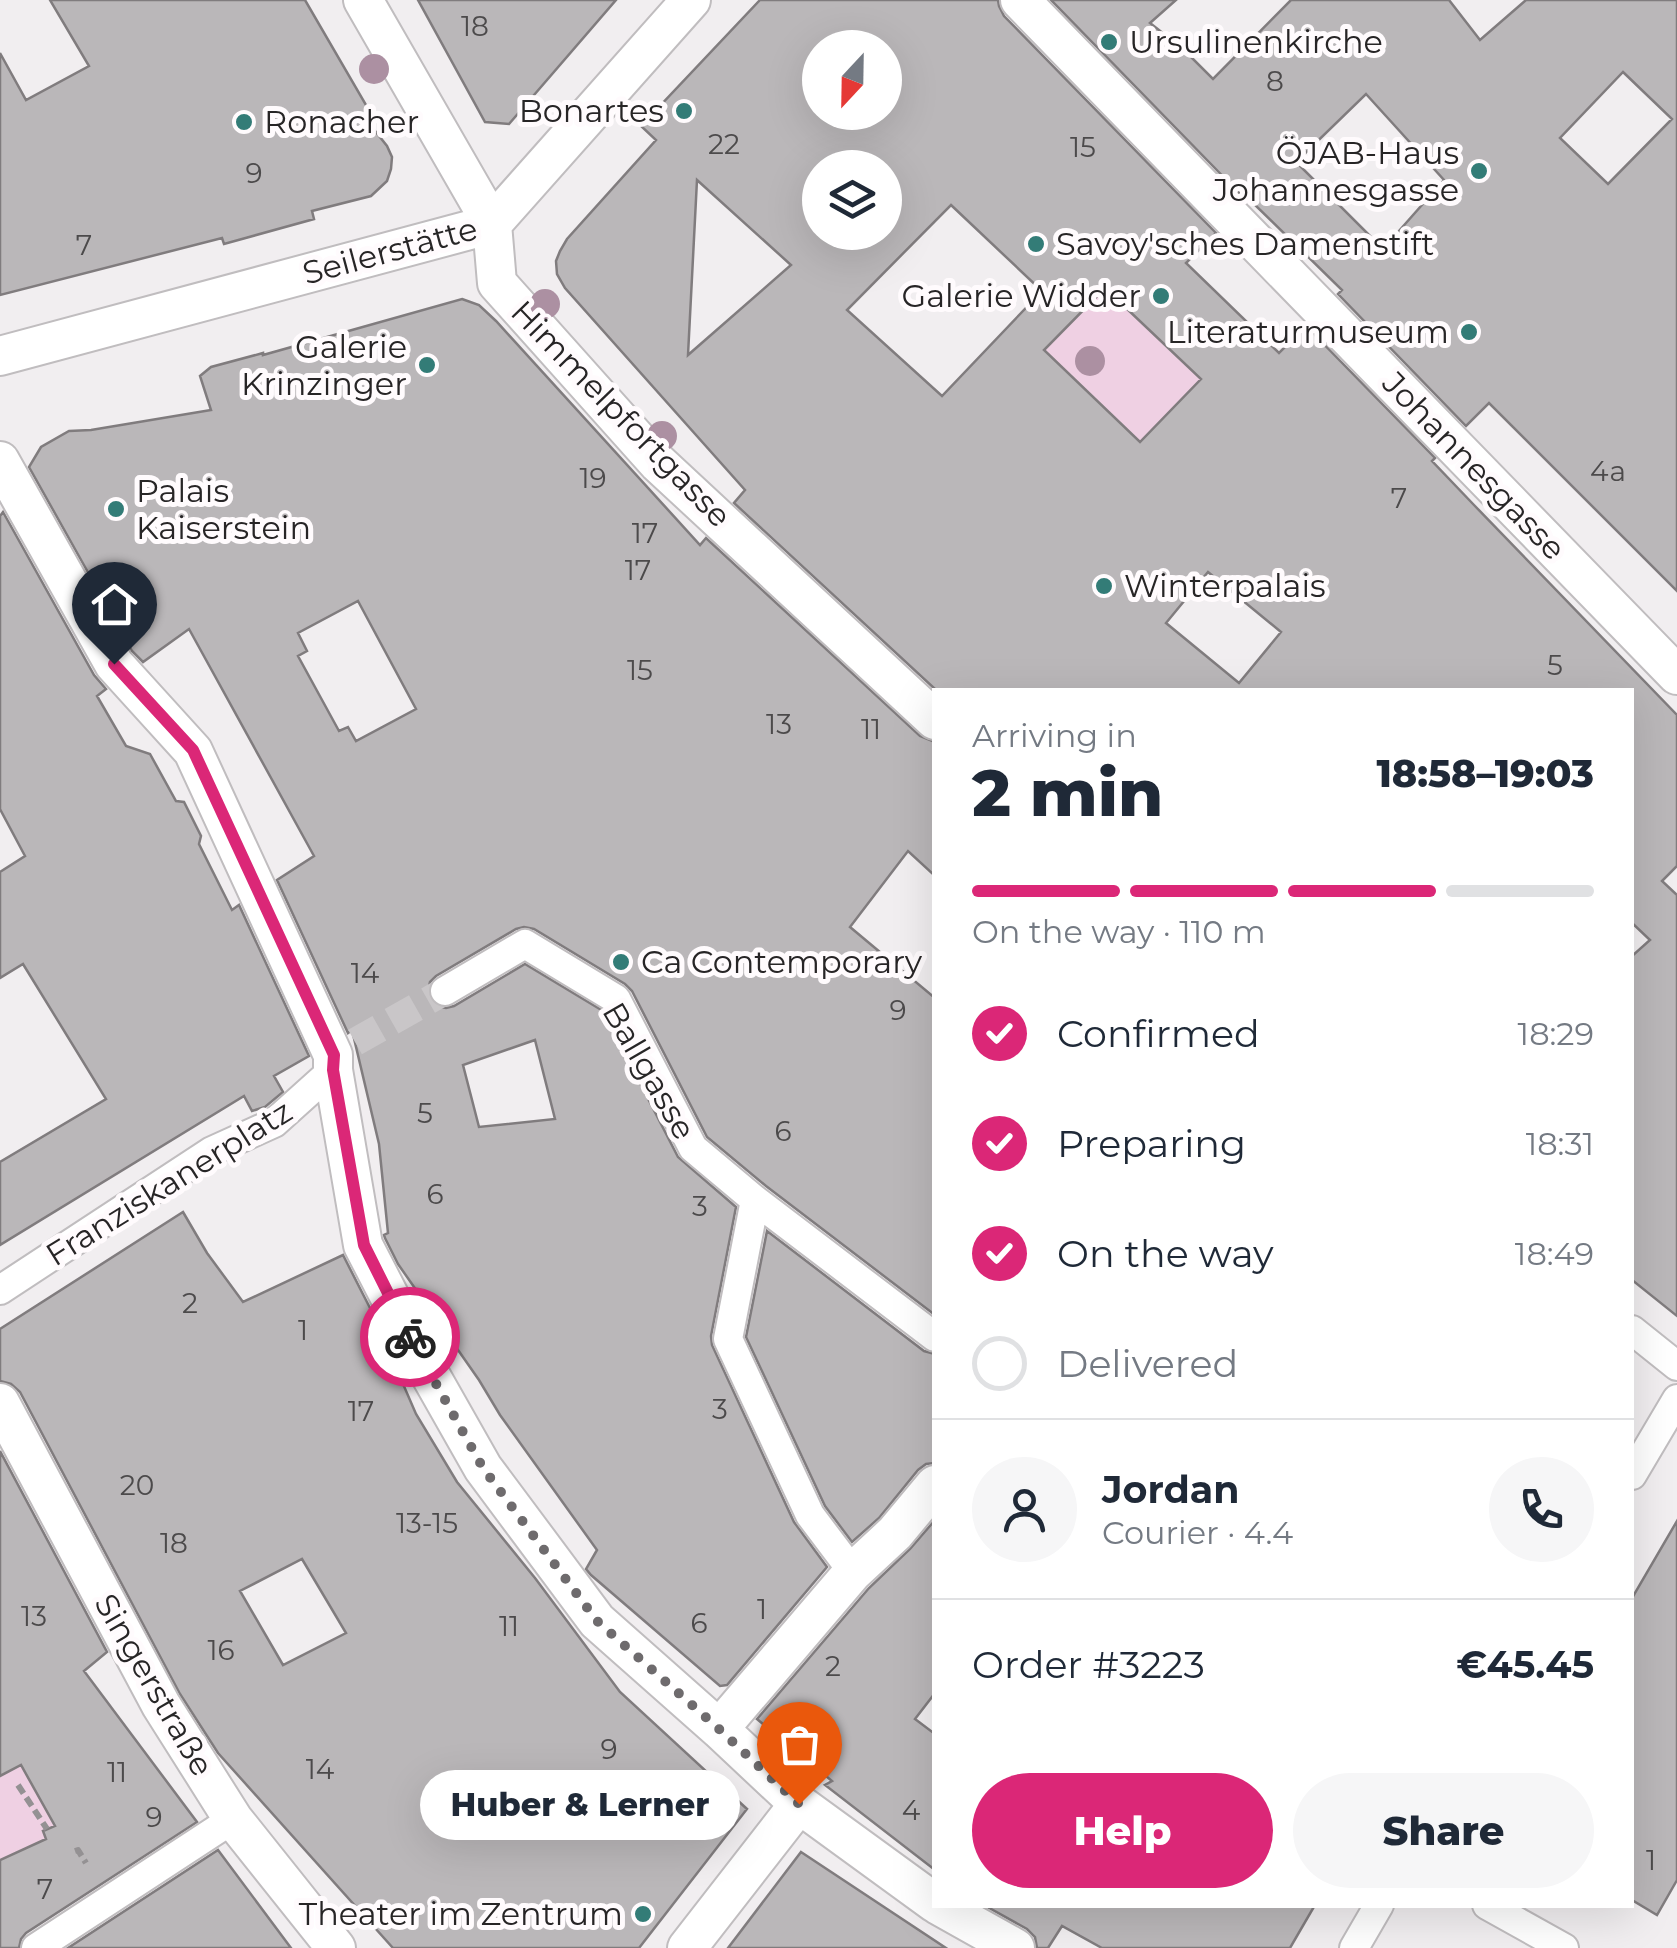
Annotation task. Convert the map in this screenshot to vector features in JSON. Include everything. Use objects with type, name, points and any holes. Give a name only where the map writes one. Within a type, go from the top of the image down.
[{"type":"street","name":"Himmelpfortgasse","points":[[363,0],[492,224],[497,283],[658,463],[932,717]]},
{"type":"street","name":"Seilerstätte","points":[[0,356],[492,224],[690,0]]},
{"type":"street","name":"Johannesgasse","points":[[1020,0],[1677,675]]},
{"type":"street","points":[[0,461],[114,664],[193,750],[341,1056],[364,1245],[428,1372],[483,1468],[597,1621],[799,1804],[932,1901]]},
{"type":"street","name":"Ballgasse","points":[[446,991],[526,944],[616,999],[693,1148],[932,1335]]},
{"type":"street","name":"Franziskanerplatz","points":[[0,1290],[212,1151],[274,1123],[341,1056]]},
{"type":"street","points":[[756,1200],[728,1339],[810,1515],[853,1572]]},
{"type":"street","points":[[1634,1332],[1677,1366]]},
{"type":"street","points":[[1634,1472],[1677,1399]]},
{"type":"street","name":"Singerstraße","points":[[0,1403],[160,1705],[233,1820],[336,1948]]},
{"type":"street","points":[[718,1728],[853,1572],[896,1533],[932,1489]]},
{"type":"street","points":[[687,1948],[799,1804]]},
{"type":"street","points":[[36,1948],[233,1820]]},
{"type":"street","points":[[943,1908],[1015,1948]]},
{"type":"street","points":[[1354,1948],[1377,1908]]},
{"type":"street","points":[[1491,1908],[1564,1948]]},
{"type":"path","points":[[18,1785],[48,1829]]},
{"type":"path","points":[[75,1851],[86,1863]]},
{"type":"shaded area","points":[[1116,277],[1201,379],[1140,442],[1044,350]]},
{"type":"shaded area","points":[[21,1765],[55,1825],[43,1831],[46,1839],[21,1850],[27,1863],[0,1875],[0,1776]]},
{"type":"building","name":"Ronacher","points":[[50,0],[305,0],[373,117],[368,122],[392,157],[387,181],[371,196],[312,211],[314,219],[224,244],[222,238],[0,295],[0,53],[26,100],[89,66]]},
{"type":"building","points":[[418,0],[616,0],[509,124],[485,122]]},
{"type":"building","points":[[760,0],[998,0],[1004,16],[1216,233],[1186,263],[1279,353],[1306,326],[1677,715],[1677,866],[1662,881],[1677,895],[1677,1316],[1634,1282],[1634,954],[1650,940],[1634,925],[1634,688],[934,688],[734,503],[745,490],[565,288],[557,274],[556,261],[567,239],[656,140],[641,126]],"holes":[[[697,180],[791,265],[688,355]],[[951,205],[1042,291],[942,396],[847,310]],[[1105,288],[1201,379],[1140,442],[1044,350]],[[1208,572],[1281,632],[1239,683],[1166,623]]]},
{"type":"building","points":[[1051,0],[1176,0],[1150,23],[1213,79],[1291,0],[1449,0],[1480,40],[1526,0],[1677,0],[1677,591],[1489,403],[1466,426],[1338,294],[1342,290],[1247,201]],"holes":[[[1623,72],[1672,119],[1608,184],[1560,138]],[[1366,94],[1444,180],[1383,249],[1296,162]]]},
{"type":"building","points":[[462,299],[479,305],[700,545],[706,538],[920,736],[932,741],[932,873],[908,851],[850,927],[932,995],[932,1313],[707,1137],[625,984],[534,929],[524,927],[436,976],[428,990],[436,1006],[454,1006],[525,964],[603,1011],[678,1157],[736,1207],[712,1345],[794,1522],[827,1567],[727,1685],[720,1686],[586,1569],[597,1550],[398,1264],[384,1235],[388,1233],[379,1144],[352,1030],[348,1033],[277,880],[314,856],[189,629],[143,662],[132,651],[29,467],[41,447],[69,431],[211,410],[200,376],[211,367]],"holes":[[[358,601],[416,709],[356,741],[348,727],[339,731],[298,656],[307,651],[298,633]],[[535,1040],[555,1119],[479,1127],[463,1065]]]},
{"type":"building","points":[[3,512],[94,675],[106,689],[97,696],[126,746],[150,754],[176,801],[184,802],[201,836],[199,844],[232,910],[239,905],[309,1056],[274,1076],[283,1092],[265,1107],[252,1111],[244,1096],[0,1245],[0,1162],[106,1099],[23,964],[0,978],[0,872],[25,856],[0,809]]},
{"type":"building","points":[[183,1212],[243,1302],[343,1255],[416,1414],[457,1482],[620,1692],[747,1809],[639,1948],[393,1948],[218,1753],[180,1694],[20,1392],[0,1381],[0,1329]],"holes":[[[302,1559],[346,1633],[283,1665],[240,1591]]]},
{"type":"building","points":[[767,1231],[924,1351],[932,1353],[932,1463],[918,1470],[879,1518],[852,1542],[825,1506],[746,1337]]},
{"type":"building","points":[[0,1451],[107,1652],[84,1671],[197,1822],[26,1933],[19,1948],[0,1948],[0,1860],[46,1839],[43,1831],[55,1826],[21,1765],[0,1776]]},
{"type":"building","points":[[1677,1521],[1677,1880],[1657,1915],[1634,1901],[1634,1595]]},
{"type":"building","points":[[932,1523],[932,1697],[915,1719],[932,1732],[932,1868],[825,1785],[832,1781],[757,1719],[869,1588]]},
{"type":"building","points":[[218,1850],[291,1948],[68,1948]]},
{"type":"building","points":[[801,1852],[946,1948],[728,1948]]},
{"type":"building","points":[[989,1908],[1313,1908],[1290,1948],[1102,1948],[1062,1926],[1048,1948],[1037,1948],[1035,1937]]},
{"type":"tunnel","points":[[355,1042],[445,991]]},
{"type":"way so far","points":[[410,1337],[483,1468],[597,1621],[799,1804]]},
{"type":"place","name":"Ursulinenkirche","points":[[1109,42]]},
{"type":"place","name":"Bonartes","points":[[684,111]]},
{"type":"place","name":"Ronacher","points":[[244,122]]},
{"type":"place","name":"ÖJAB-Haus Johannesgasse","points":[[1479,171]]},
{"type":"place","name":"Savoy'sches Damenstift","points":[[1036,244]]},
{"type":"place","name":"Galerie Widder","points":[[1161,296]]},
{"type":"place","name":"Literaturmuseum","points":[[1469,332]]},
{"type":"place","name":"Galerie Krinzinger","points":[[427,365]]},
{"type":"place","name":"Palais Kaiserstein","points":[[116,509]]},
{"type":"place","name":"Winterpalais","points":[[1104,586]]},
{"type":"place","name":"Ca Contemporary","points":[[621,962]]},
{"type":"place","name":"Huber & Lerner","points":[[799,1804]]},
{"type":"place","name":"Theater im Zentrum","points":[[643,1914]]},
{"type":"route","points":[[114,664],[193,750],[334,1055],[333,1070],[364,1245],[410,1337]]}]
